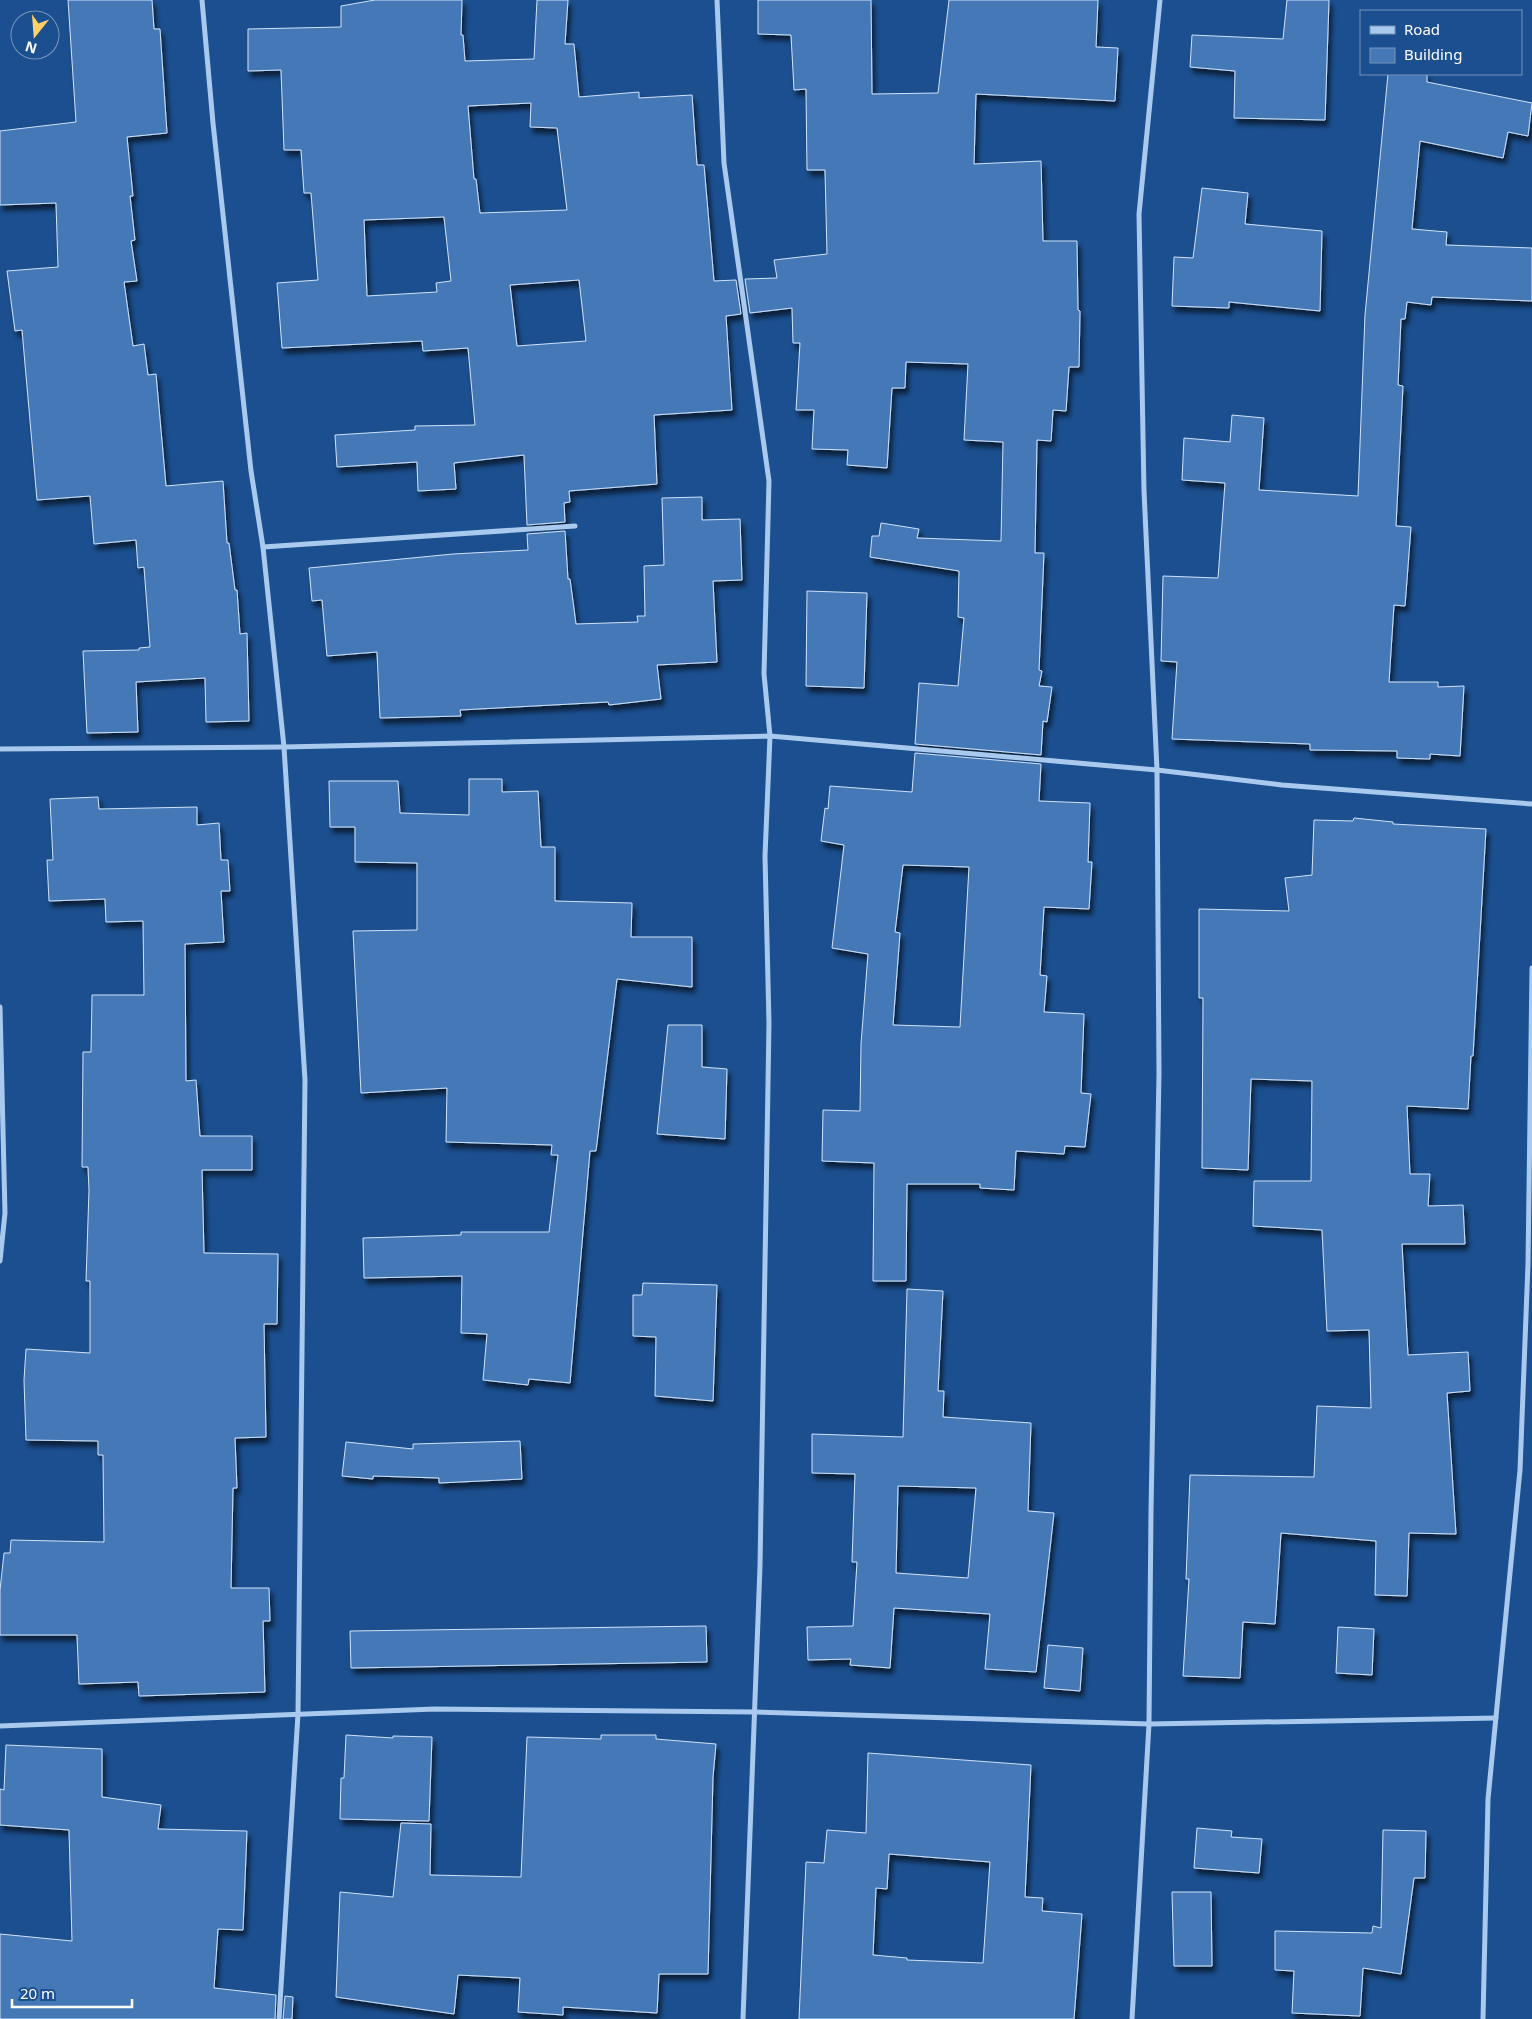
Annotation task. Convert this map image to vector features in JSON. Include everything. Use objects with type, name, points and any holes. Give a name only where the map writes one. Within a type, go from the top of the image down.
[{"type":"street","points":[[202,0],[214,132],[250,461],[264,547],[284,747],[305,1080],[298,1714],[279,2019]]},
{"type":"street","points":[[717,0],[724,163],[769,481],[764,674],[770,736],[765,856],[769,1033],[760,1566],[743,2019]]},
{"type":"street","points":[[1132,2019],[1149,1724],[1150,1511],[1159,1074],[1157,770],[1144,491],[1139,214],[1160,0]]},
{"type":"street","points":[[264,547],[576,526]]},
{"type":"street","points":[[0,749],[284,747],[770,736],[1157,770],[1282,785],[1532,804]]},
{"type":"street","points":[[1483,2019],[1488,1799],[1520,1470],[1528,1264],[1532,968]]},
{"type":"street","points":[[0,1007],[5,1214],[0,1261]]},
{"type":"street","points":[[0,1726],[435,1709],[755,1712],[1149,1724],[1496,1718]]},
{"type":"building","points":[[68,0],[152,0],[154,29],[160,29],[167,133],[127,137],[133,196],[130,196],[135,240],[131,241],[137,281],[124,282],[133,346],[144,344],[148,375],[156,374],[166,486],[223,481],[227,543],[229,543],[235,590],[237,590],[240,634],[247,633],[249,721],[206,722],[205,678],[136,682],[138,732],[87,733],[83,651],[139,650],[139,648],[150,647],[144,567],[138,568],[136,540],[94,544],[90,496],[37,500],[22,330],[15,331],[7,271],[58,267],[56,203],[0,205],[0,131],[76,122]]},
{"type":"building","points":[[375,0],[462,0],[461,35],[463,35],[465,61],[534,59],[537,0],[568,0],[565,44],[574,44],[579,97],[639,92],[639,98],[692,95],[697,165],[704,165],[714,281],[736,280],[741,314],[726,316],[732,410],[654,415],[657,484],[569,491],[570,502],[564,503],[565,522],[527,525],[524,455],[454,463],[456,489],[418,491],[417,462],[337,467],[335,435],[415,430],[415,426],[475,425],[468,348],[423,351],[422,341],[282,348],[277,283],[318,280],[311,193],[304,193],[301,150],[284,150],[281,70],[248,71],[248,29],[341,27],[341,6]],"holes":[[[531,103],[530,127],[557,128],[567,210],[480,213],[476,179],[474,179],[468,106]],[[444,217],[451,281],[436,283],[437,292],[367,296],[364,220]],[[579,280],[586,341],[517,346],[510,285]]]},
{"type":"building","points":[[758,0],[871,0],[872,94],[938,93],[949,0],[1098,0],[1096,47],[1118,48],[1115,101],[976,94],[974,164],[1041,161],[1043,241],[1077,241],[1078,310],[1080,311],[1079,367],[1069,367],[1066,411],[1053,410],[1051,441],[1037,440],[1035,553],[1044,553],[1039,670],[1042,671],[1039,686],[1052,687],[1047,722],[1043,721],[1041,755],[915,744],[919,683],[958,686],[964,618],[958,617],[959,571],[870,557],[872,536],[879,536],[881,523],[919,529],[917,538],[1001,541],[1003,442],[964,440],[968,364],[906,362],[905,388],[892,388],[887,468],[847,465],[848,450],[812,449],[814,410],[796,410],[800,343],[793,343],[792,308],[750,313],[745,279],[777,278],[774,260],[827,254],[825,170],[807,170],[806,89],[794,90],[791,35],[758,34]]},
{"type":"building","points":[[1287,0],[1329,0],[1325,120],[1234,118],[1235,71],[1190,67],[1192,35],[1283,39]]},
{"type":"building","points":[[1388,75],[1427,75],[1427,82],[1532,103],[1528,136],[1508,132],[1503,158],[1420,141],[1412,229],[1447,232],[1446,245],[1532,248],[1532,301],[1432,297],[1431,305],[1407,302],[1405,319],[1401,319],[1398,385],[1403,386],[1396,526],[1411,527],[1405,606],[1394,605],[1389,682],[1438,682],[1438,687],[1464,686],[1460,756],[1430,754],[1430,759],[1397,758],[1397,751],[1310,750],[1310,744],[1172,739],[1177,662],[1161,661],[1163,576],[1218,578],[1225,483],[1182,480],[1184,438],[1230,442],[1232,415],[1264,418],[1259,490],[1358,496],[1365,315]]},
{"type":"building","points":[[1202,188],[1248,193],[1245,224],[1322,231],[1320,311],[1229,302],[1229,308],[1172,306],[1174,257],[1193,258]]},
{"type":"building","points":[[702,497],[702,520],[740,519],[742,580],[713,581],[717,662],[657,665],[661,699],[609,705],[608,702],[460,710],[461,716],[380,718],[377,652],[327,656],[322,600],[312,601],[309,568],[453,554],[528,550],[527,534],[565,531],[568,579],[570,579],[576,624],[638,622],[637,616],[645,616],[644,566],[664,565],[662,498]]},
{"type":"building","points":[[807,591],[867,593],[864,688],[806,686]]},
{"type":"building","points":[[915,753],[1041,764],[1039,801],[1090,803],[1088,862],[1092,862],[1089,909],[1044,907],[1040,975],[1047,976],[1044,1012],[1084,1014],[1081,1093],[1091,1094],[1085,1147],[1065,1146],[1064,1154],[1016,1151],[1014,1190],[980,1188],[980,1184],[907,1184],[906,1281],[873,1281],[874,1163],[822,1161],[823,1110],[860,1111],[861,1044],[868,954],[832,948],[844,845],[821,841],[825,808],[828,809],[830,786],[912,792]],"holes":[[[903,865],[969,867],[960,1027],[893,1025],[900,933],[895,932]]]},
{"type":"building","points":[[469,779],[502,779],[502,792],[538,791],[541,847],[555,847],[555,901],[632,903],[631,937],[692,937],[692,987],[617,979],[596,1151],[590,1151],[570,1383],[529,1379],[528,1385],[483,1380],[487,1334],[461,1333],[462,1276],[364,1278],[363,1238],[461,1235],[461,1232],[549,1232],[558,1155],[551,1155],[552,1145],[446,1142],[447,1088],[361,1093],[353,931],[417,930],[417,863],[355,862],[355,827],[330,827],[329,781],[398,781],[400,813],[469,815]]},
{"type":"building","points":[[98,797],[99,809],[197,807],[197,825],[219,823],[221,860],[228,860],[230,891],[221,891],[224,942],[185,944],[186,1081],[196,1080],[200,1136],[252,1136],[252,1170],[202,1170],[204,1253],[278,1254],[277,1324],[264,1324],[266,1437],[235,1438],[237,1488],[233,1488],[231,1588],[269,1588],[270,1621],[263,1621],[265,1692],[139,1696],[138,1682],[79,1684],[77,1635],[0,1635],[0,1590],[4,1553],[10,1553],[11,1540],[104,1542],[103,1455],[98,1455],[98,1441],[26,1440],[24,1380],[26,1349],[90,1353],[90,1281],[86,1281],[89,1190],[88,1167],[82,1167],[83,1052],[91,1052],[92,995],[144,995],[143,921],[106,922],[105,899],[49,901],[47,860],[53,860],[50,799]]},
{"type":"building","points":[[1354,818],[1393,822],[1393,824],[1486,829],[1473,1056],[1471,1056],[1468,1109],[1407,1106],[1410,1174],[1430,1174],[1428,1206],[1463,1205],[1465,1244],[1402,1244],[1408,1355],[1468,1352],[1470,1391],[1447,1393],[1456,1534],[1409,1533],[1407,1596],[1375,1595],[1376,1541],[1281,1533],[1275,1624],[1243,1622],[1240,1678],[1183,1676],[1189,1579],[1186,1579],[1190,1475],[1314,1477],[1317,1406],[1371,1408],[1369,1330],[1327,1331],[1322,1230],[1253,1226],[1254,1181],[1311,1181],[1312,1081],[1251,1079],[1248,1170],[1202,1168],[1203,998],[1199,998],[1199,909],[1289,911],[1285,878],[1312,875],[1314,820],[1353,821]]},
{"type":"building","points":[[668,1025],[702,1025],[702,1067],[727,1069],[725,1139],[657,1134]]},
{"type":"building","points":[[643,1283],[717,1285],[713,1401],[655,1396],[656,1337],[633,1336],[633,1295],[642,1295]]},
{"type":"building","points":[[907,1289],[943,1291],[938,1391],[944,1391],[943,1417],[1031,1423],[1028,1511],[1054,1513],[1036,1672],[985,1669],[990,1614],[894,1608],[890,1668],[850,1665],[851,1659],[808,1660],[807,1627],[853,1626],[857,1562],[852,1562],[855,1474],[812,1473],[812,1434],[903,1437]],"holes":[[[898,1486],[976,1488],[968,1578],[896,1573]]]},
{"type":"building","points":[[520,1441],[522,1479],[439,1483],[439,1478],[373,1476],[373,1479],[342,1476],[346,1442],[413,1449],[413,1444]]},
{"type":"building","points":[[706,1626],[707,1662],[351,1668],[350,1631]]},
{"type":"building","points":[[1338,1627],[1374,1629],[1372,1675],[1336,1673]]},
{"type":"building","points":[[1048,1645],[1083,1648],[1080,1691],[1044,1688]]},
{"type":"building","points":[[346,1735],[393,1738],[393,1736],[432,1737],[429,1821],[340,1819],[341,1778],[344,1778]]},
{"type":"building","points":[[601,1735],[656,1735],[656,1739],[716,1744],[713,1777],[708,1974],[659,1974],[657,2013],[563,2007],[563,2015],[518,2012],[520,1978],[458,1975],[454,2014],[336,1997],[340,1892],[393,1897],[401,1823],[431,1824],[430,1875],[521,1877],[527,1737],[601,1739]]},
{"type":"building","points":[[6,1745],[102,1749],[102,1797],[161,1805],[158,1829],[247,1831],[243,1930],[218,1929],[214,1988],[276,1995],[275,2019],[0,2019],[0,1934],[72,1941],[69,1830],[0,1825],[0,1789],[4,1790]]},
{"type":"building","points":[[868,1753],[1031,1765],[1025,1897],[1043,1898],[1042,1911],[1082,1914],[1074,2019],[799,2019],[806,1862],[824,1863],[827,1830],[866,1833]],"holes":[[[889,1854],[990,1862],[983,1963],[907,1960],[907,1958],[873,1955],[876,1888],[887,1889]]]},
{"type":"building","points":[[1197,1828],[1232,1831],[1231,1837],[1262,1839],[1259,1873],[1194,1868]]},
{"type":"building","points":[[1383,1830],[1426,1831],[1425,1878],[1414,1878],[1401,1974],[1363,1968],[1360,2016],[1292,2013],[1294,1971],[1275,1970],[1275,1931],[1372,1933],[1373,1926],[1381,1928]]},
{"type":"building","points":[[1172,1892],[1211,1892],[1212,1966],[1174,1966]]},
{"type":"building","points":[[285,1996],[293,1997],[292,2019],[283,2019]]}]
